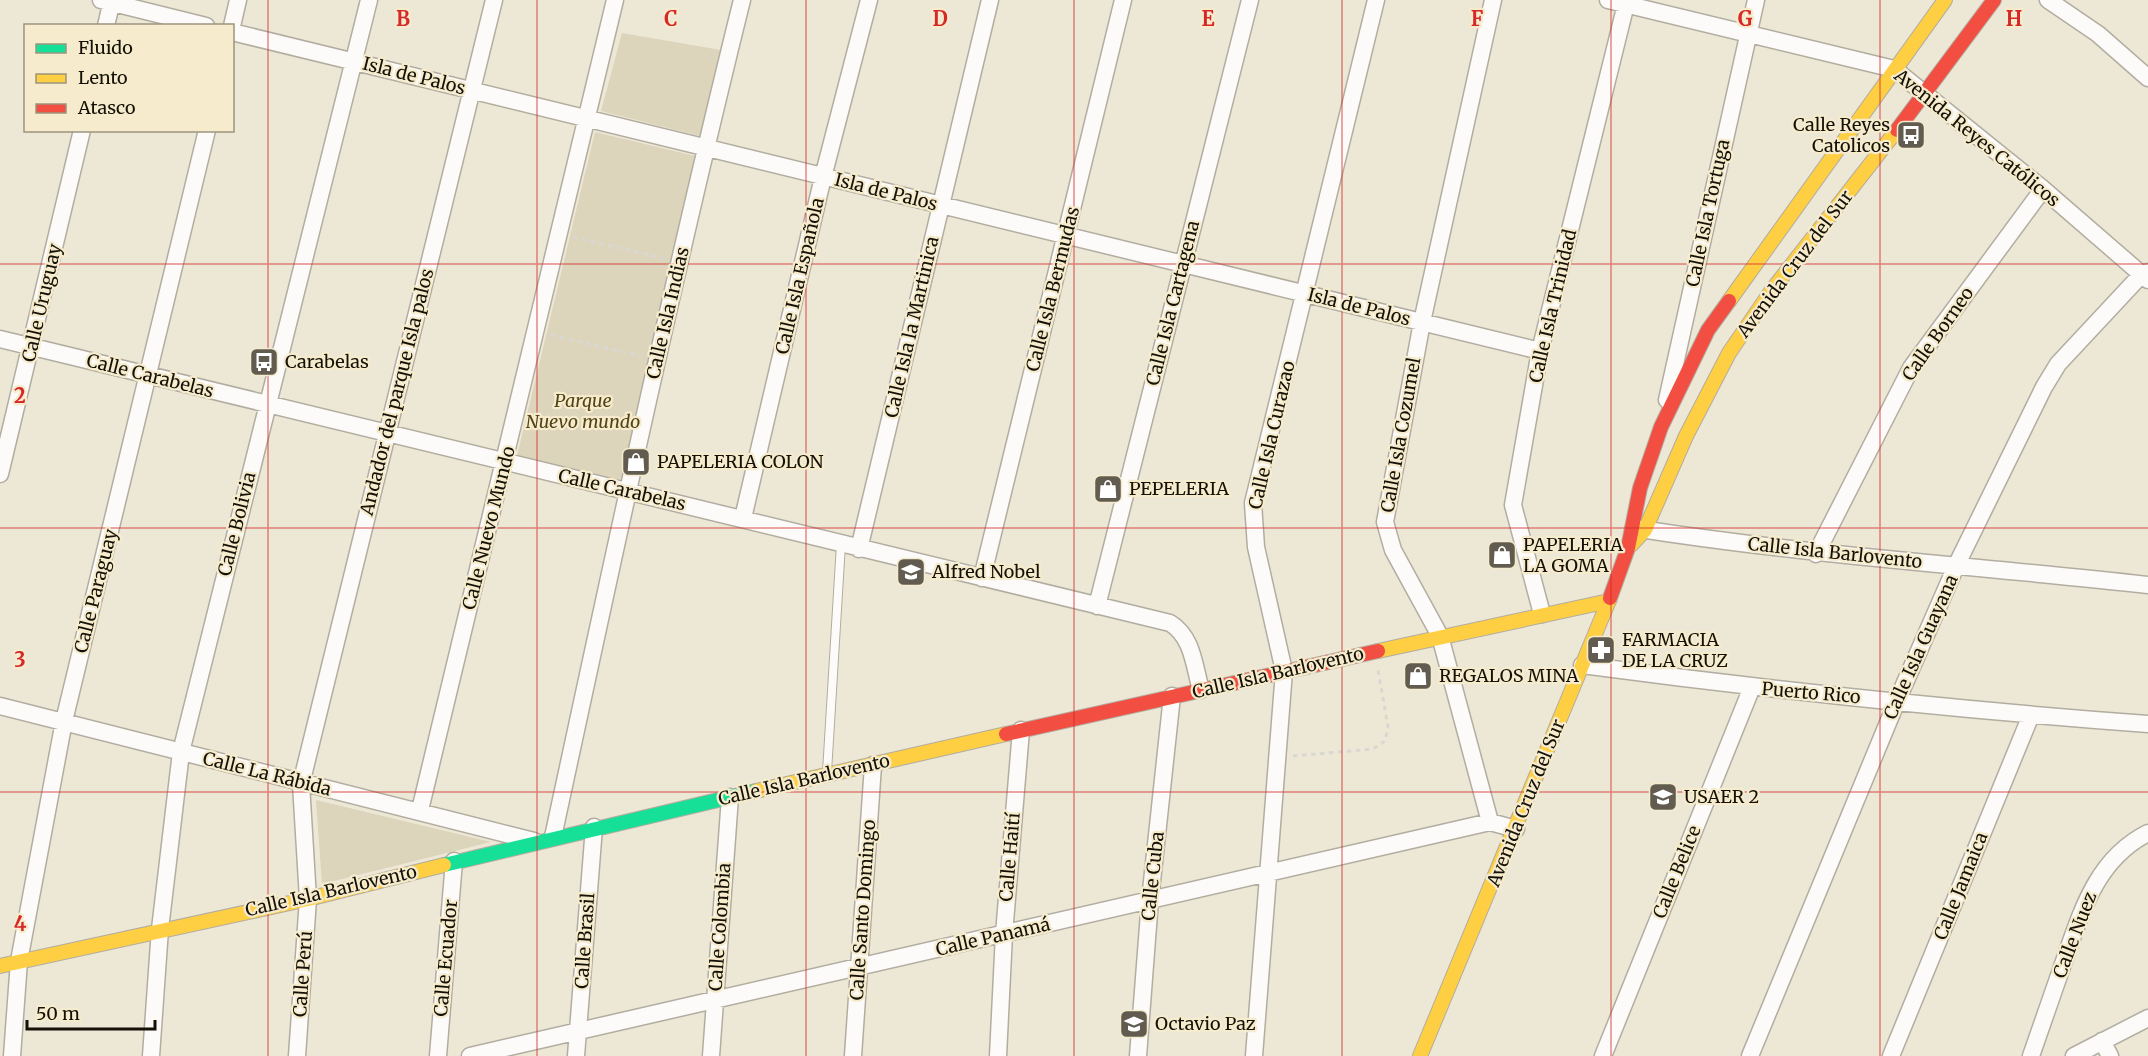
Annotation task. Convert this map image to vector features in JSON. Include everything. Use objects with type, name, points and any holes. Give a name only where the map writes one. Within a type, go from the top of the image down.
[{"type":"main road","name":"Avenida Cruz del Sur","points":[[1638,529],[1640,488],[1661,427],[1708,330],[1945,0]]},
{"type":"main road","name":"Avenida Cruz del Sur","points":[[1420,1056],[1610,601],[1628,548],[1729,353],[1772,291],[1926,93],[1994,0]]},
{"type":"main road","name":"Calle Isla Barlovento","points":[[0,966],[160,929],[308,899],[534,841],[1021,730],[1440,636],[1610,601]]},
{"type":"street","points":[[232,24],[238,0]]},
{"type":"street","name":"Calle Bolivia","points":[[151,1056],[160,929],[181,752],[369,0]]},
{"type":"street","name":"Andador del parque Isla palos","points":[[301,784],[494,0]]},
{"type":"street","name":"Calle Nuevo Mundo","points":[[420,810],[615,0]]},
{"type":"street","name":"Calle Isla Indias","points":[[553,837],[679,262],[742,0]]},
{"type":"street","name":"Calle Isla Española","points":[[744,518],[823,177],[869,0]]},
{"type":"street","name":"Calle Isla la Martinica","points":[[859,549],[990,0]]},
{"type":"street","name":"Calle Isla Bermudas","points":[[982,578],[1123,0]]},
{"type":"street","name":"Calle Isla Cartagena","points":[[1097,606],[1250,0]]},
{"type":"street","name":"Calle Isla Curazao","points":[[1254,1056],[1284,671],[1256,546],[1253,503],[1376,0]]},
{"type":"street","name":"Calle Isla Cozumel","points":[[1490,822],[1440,636],[1393,550],[1385,522],[1422,322],[1493,0]]},
{"type":"street","name":"Avenida Reyes Católicos","points":[[1608,0],[1627,2],[1747,34],[1894,69],[2146,275]]},
{"type":"street","name":"Calle Isla Tortuga","points":[[1661,427],[1756,0]]},
{"type":"street","points":[[2048,0],[2098,34],[2148,78]]},
{"type":"street","points":[[106,24],[108,1],[198,24]]},
{"type":"street","name":"Calle Isla Trinidad","points":[[1542,614],[1513,505],[1540,351],[1627,2]]},
{"type":"street","name":"Isla de Palos","points":[[234,32],[1540,351]]},
{"type":"street","name":"Calle Uruguay","points":[[0,474],[82,132]]},
{"type":"street","name":"Calle Paraguay","points":[[12,1056],[19,962],[64,721],[207,132]]},
{"type":"street","name":"Calle Borneo","points":[[1816,554],[1911,368],[2043,189]]},
{"type":"street","name":"Calle Isla Guayana","points":[[1750,1056],[1897,701],[1957,564],[2051,376],[2146,275]]},
{"type":"street","name":"Calle Carabelas","points":[[0,339],[148,377],[505,463],[628,490],[859,549],[1170,623],[1180,630],[1189,643],[1201,690]]},
{"type":"street","name":"Calle Isla Barlovento","points":[[1638,529],[1816,554],[1957,564],[2148,585]]},
{"type":"street","name":"Puerto Rico","points":[[1582,665],[1752,687],[2031,715],[2148,724]]},
{"type":"street","name":"Calle Belice","points":[[1603,1056],[1752,687]]},
{"type":"street","name":"Calle Cuba","points":[[1138,1056],[1150,900],[1172,696]]},
{"type":"street","name":"Calle La Rábida","points":[[0,705],[301,784],[420,810],[534,841]]},
{"type":"street","name":"Calle Jamaica","points":[[1891,1056],[2031,715]]},
{"type":"street","name":"Calle Haití","points":[[998,1056],[1004,934],[1021,730]]},
{"type":"street","name":"Calle Santo Domingo","points":[[853,1056],[873,765]]},
{"type":"street","name":"Calle Perú","points":[[297,1056],[308,899],[301,784]]},
{"type":"street","name":"Calle Colombia","points":[[711,1056],[730,797]]},
{"type":"street","name":"Calle Panamá","points":[[470,1056],[1490,822],[1516,829]]},
{"type":"street","name":"Calle Brasil","points":[[576,1056],[594,827]]},
{"type":"street","name":"Calle Nuez","points":[[2031,1056],[2090,892],[2114,858],[2148,833]]},
{"type":"street","name":"Calle Ecuador","points":[[438,1056],[454,861]]},
{"type":"street","points":[[2074,1056],[2106,1049],[2148,1018]]},
{"type":"lane","points":[[827,775],[841,544]]},
{"type":"path","points":[[560,234],[679,262]]},
{"type":"path","points":[[536,331],[657,360]]},
{"type":"path","points":[[1277,758],[1373,749],[1385,741],[1388,727],[1374,651]]},
{"type":"green space","points":[[622,33],[721,50],[700,136],[601,111]]},
{"type":"green space","name":"Parque Nuevo mundo","points":[[595,132],[695,156],[622,480],[517,456]]},
{"type":"green space","points":[[316,800],[491,842],[322,884]]},
{"type":"traffic: fast","points":[[444,865],[756,791]]},
{"type":"traffic: slow","points":[[1729,301],[1945,0]]},
{"type":"traffic: slow","points":[[1631,545],[1645,530],[1686,436],[1729,353],[1772,290],[1897,130]]},
{"type":"traffic: slow","points":[[1420,1056],[1610,598]]},
{"type":"traffic: slow","points":[[1378,651],[1609,601]]},
{"type":"traffic: slow","points":[[756,791],[1006,734]]},
{"type":"traffic: slow","points":[[0,966],[308,899],[444,865]]},
{"type":"traffic: jam","points":[[1897,130],[1994,0]]},
{"type":"traffic: jam","points":[[1610,598],[1628,548],[1640,488],[1661,427],[1708,330],[1729,301]]},
{"type":"traffic: jam","points":[[1006,734],[1378,651]]},
{"type":"place","name":"Calle Reyes Catolicos","points":[[1911,135]]},
{"type":"place","name":"Carabelas","points":[[264,362]]},
{"type":"place","name":"PAPELERIA COLON","points":[[636,462]]},
{"type":"place","name":"PEPELERIA","points":[[1108,489]]},
{"type":"place","name":"PAPELERIA LA GOMA","points":[[1502,555]]},
{"type":"place","name":"Alfred Nobel","points":[[911,572]]},
{"type":"place","name":"FARMACIA DE LA CRUZ","points":[[1601,650]]},
{"type":"place","name":"REGALOS MINA","points":[[1418,676]]},
{"type":"place","name":"USAER 2","points":[[1663,797]]},
{"type":"place","name":"Octavio Paz","points":[[1134,1024]]}]
